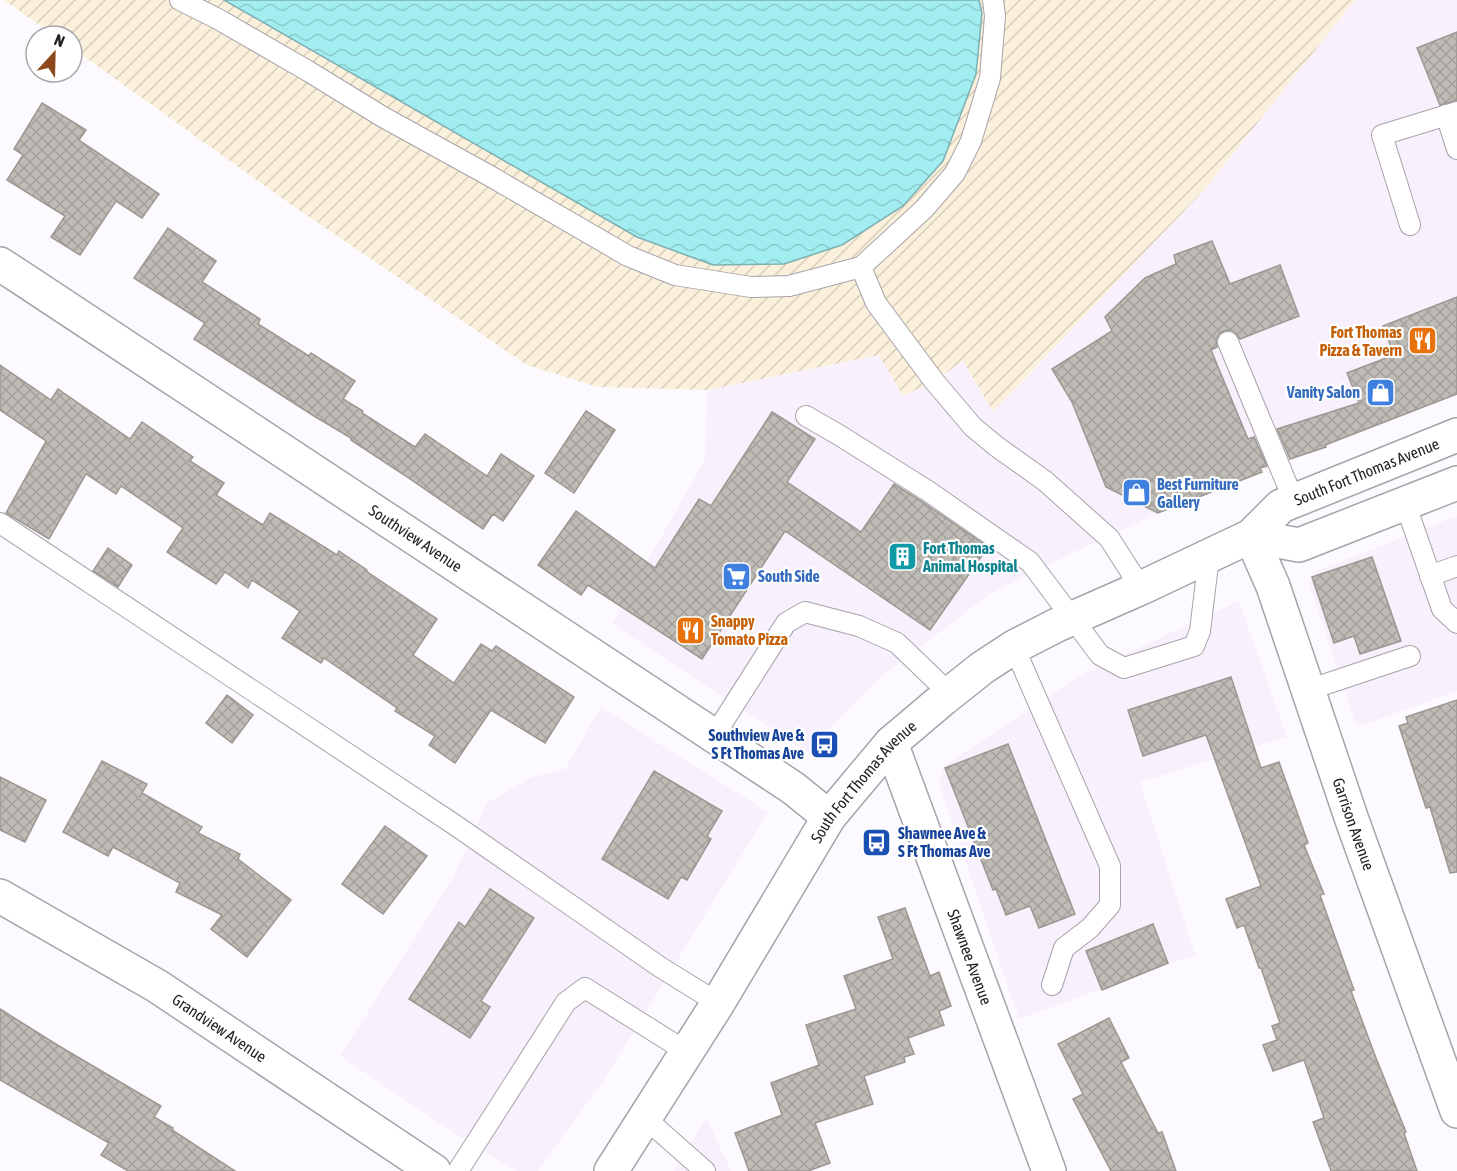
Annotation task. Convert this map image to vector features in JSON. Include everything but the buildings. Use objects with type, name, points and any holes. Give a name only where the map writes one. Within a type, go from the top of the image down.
[{"type":"street","name":"Southview Avenue","points":[[0,264],[793,788],[829,817]]},
{"type":"street","name":"South Fort Thomas Avenue","points":[[611,1171],[718,1003],[829,817],[891,742],[949,693],[1014,647],[1057,624],[1141,588],[1251,536],[1281,506],[1457,435]]},
{"type":"street","points":[[1251,536],[1299,544],[1457,483]]},
{"type":"street","name":"Garrison Avenue","points":[[1251,536],[1273,586],[1352,820],[1457,1111]]},
{"type":"street","name":"Shawnee Avenue","points":[[891,742],[1049,1171]]},
{"type":"street","name":"Grandview Avenue","points":[[0,896],[157,986],[434,1171]]},
{"type":"lane","points":[[180,0],[218,19],[383,117],[628,256],[675,274],[751,287],[789,286],[861,267],[924,209],[955,172],[971,141],[990,78],[995,16],[993,0]]},
{"type":"lane","points":[[1410,225],[1382,135],[1451,113],[1457,149]]},
{"type":"lane","points":[[861,267],[876,303],[934,381],[974,427],[996,446],[1045,481],[1110,538],[1141,588]]},
{"type":"lane","points":[[1228,342],[1294,501]]},
{"type":"lane","points":[[806,416],[928,491],[1030,562],[1100,655],[1124,668],[1194,646],[1200,631],[1209,556]]},
{"type":"lane","points":[[1405,503],[1442,609],[1457,623]]},
{"type":"lane","points":[[0,523],[445,819],[660,967],[718,1003]]},
{"type":"lane","points":[[1430,576],[1457,566]]},
{"type":"lane","points":[[714,736],[786,623],[806,612],[859,627],[897,643],[949,693]]},
{"type":"lane","points":[[1014,647],[1110,866],[1110,905],[1090,928],[1064,948],[1052,985]]},
{"type":"lane","points":[[1308,690],[1410,656]]},
{"type":"lane","points":[[458,1171],[566,1002],[585,988],[687,1052]]},
{"type":"lane","points":[[645,1118],[705,1171]]},
{"type":"shaded area","points":[[4,0],[1355,0],[1205,189],[993,412],[963,361],[934,381],[903,396],[879,355],[707,390],[598,387],[527,365],[293,206],[84,57],[84,24],[38,24]]},
{"type":"shaded area","points":[[1355,0],[1457,0],[1457,394],[1158,513],[993,592],[878,679],[807,752],[612,624],[705,459],[707,390],[879,355],[934,381],[963,361],[993,412],[1205,189]]},
{"type":"shaded area","points":[[1457,516],[1457,691],[1357,727],[1310,586],[1310,578],[1314,572]]},
{"type":"shaded area","points":[[1239,601],[1287,737],[1140,782],[1195,955],[1019,1019],[939,784],[944,766],[1083,674]]},
{"type":"shaded area","points":[[601,707],[768,812],[606,1077],[538,1171],[516,1171],[442,1125],[340,1056],[452,879],[487,803],[532,777],[565,769]]},
{"type":"shaded area","points":[[706,1117],[731,1171],[674,1171]]},
{"type":"water","points":[[224,0],[979,0],[982,13],[976,74],[943,161],[903,206],[842,245],[784,264],[713,265],[637,237]]},
{"type":"place","name":"Fort Thomas Pizza & Tavern","points":[[1423,341]]},
{"type":"place","name":"Vanity Salon","points":[[1381,392]]},
{"type":"place","name":"Best Furniture Gallery","points":[[1136,493]]},
{"type":"place","name":"Fort Thomas Animal Hospital","points":[[902,557]]},
{"type":"place","name":"South Side","points":[[737,576]]},
{"type":"place","name":"Snappy Tomato Pizza","points":[[690,630]]},
{"type":"place","name":"Southview Ave & S Ft Thomas Ave","points":[[825,744]]},
{"type":"place","name":"Shawnee Ave & S Ft Thomas Ave","points":[[877,842]]}]
